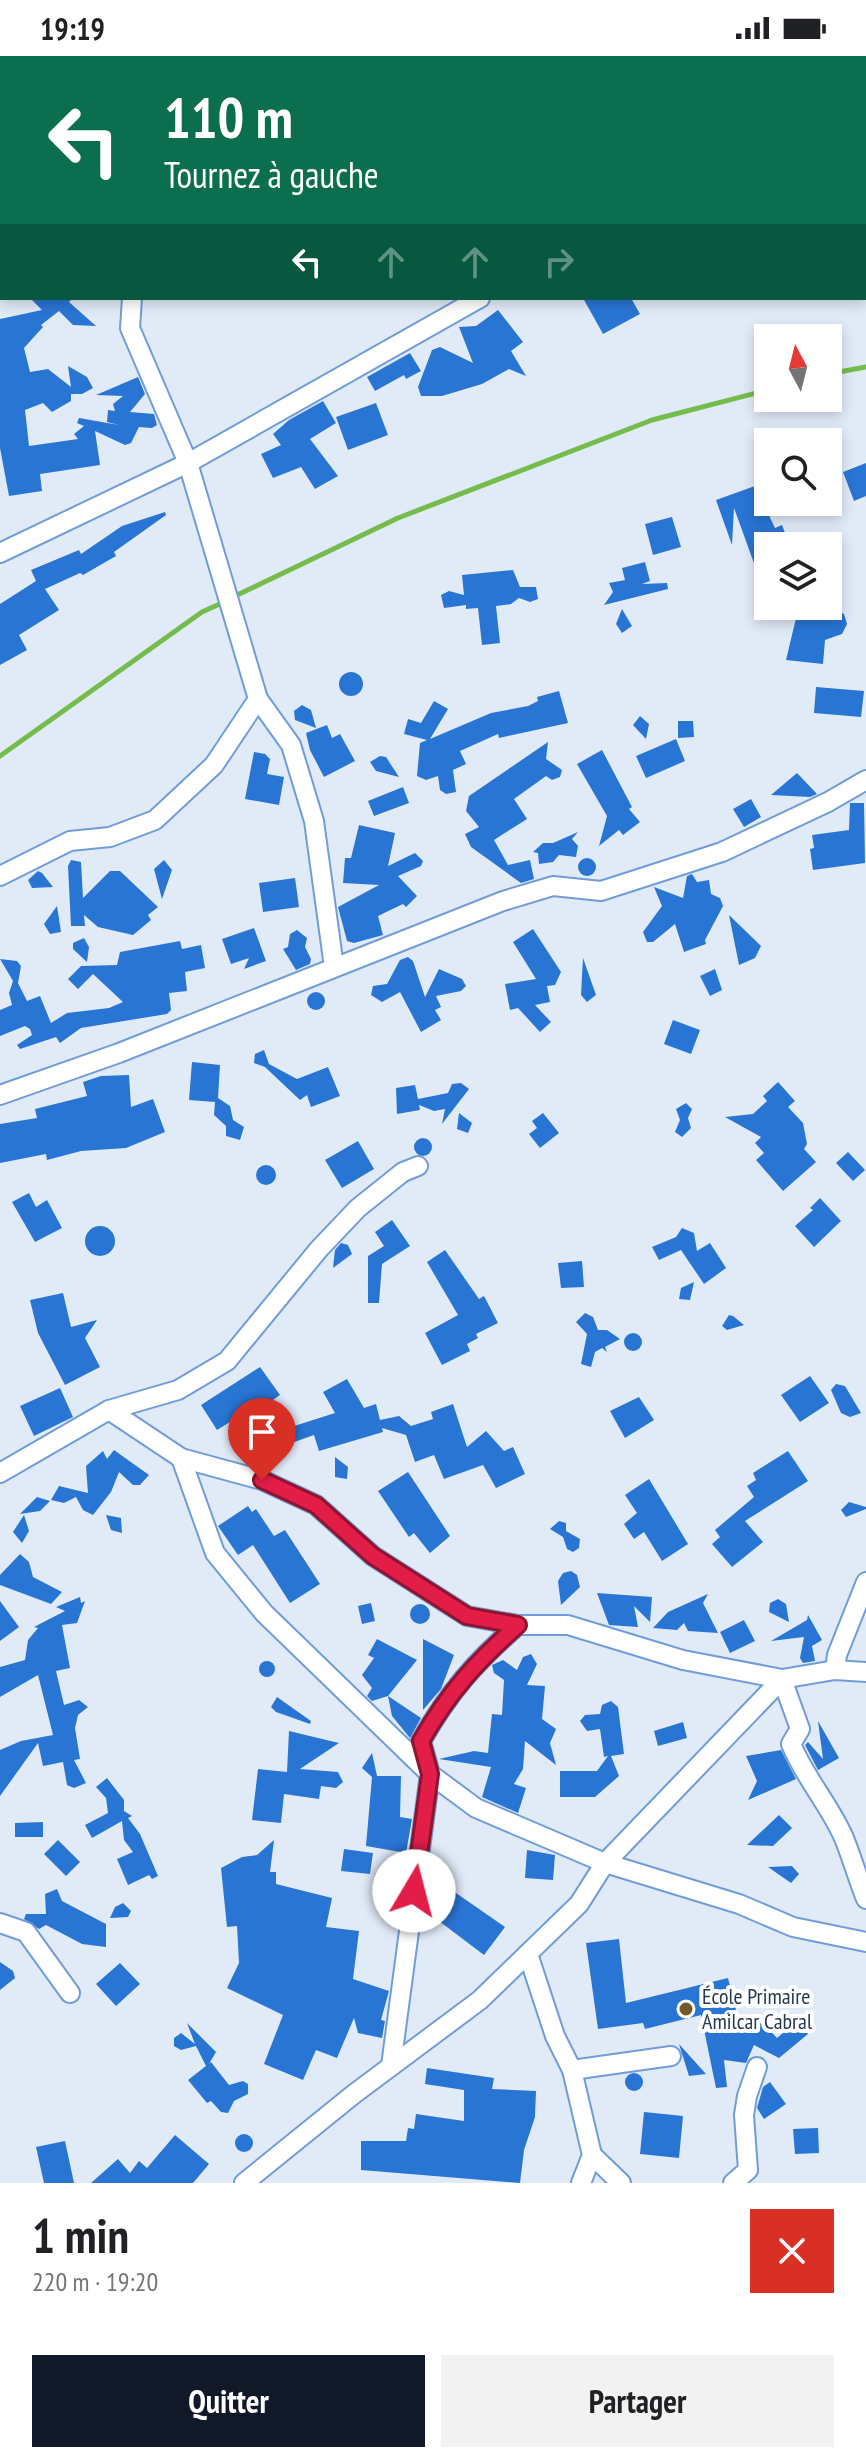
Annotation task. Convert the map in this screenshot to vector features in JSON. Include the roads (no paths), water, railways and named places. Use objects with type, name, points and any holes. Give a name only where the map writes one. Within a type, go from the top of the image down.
[{"type":"street","points":[[132,300],[130,328],[188,463],[258,699],[291,745],[314,821],[334,967]]},
{"type":"street","points":[[0,553],[188,463],[476,300]]},
{"type":"street","points":[[0,876],[70,841],[110,837],[155,820],[214,765],[258,699]]},
{"type":"street","points":[[0,1095],[119,1053],[528,893],[553,886],[601,891],[722,852],[828,802],[866,780]]},
{"type":"street","points":[[0,1473],[109,1410],[178,1390],[227,1361],[319,1249],[358,1208],[403,1172],[418,1166]]},
{"type":"street","points":[[109,1410],[181,1458],[262,1480],[316,1505],[373,1556],[467,1616],[518,1625],[568,1625],[683,1660],[782,1679],[835,1670],[866,1672]]},
{"type":"street","points":[[181,1458],[215,1553],[264,1613],[430,1774],[476,1808],[605,1863],[739,1904],[793,1927],[866,1942]]},
{"type":"street","points":[[835,1670],[837,1655],[866,1582]]},
{"type":"street","points":[[391,2066],[430,1774],[421,1741],[444,1701],[472,1666],[518,1625]]},
{"type":"street","points":[[244,2183],[480,2000],[579,1904],[605,1863],[782,1679]]},
{"type":"street","points":[[782,1679],[800,1729],[791,1744],[807,1779],[817,1789],[844,1838],[866,1899]]},
{"type":"street","points":[[0,1923],[26,1932],[70,1993]]},
{"type":"street","points":[[528,1954],[555,2036],[572,2070],[592,2155],[621,2183]]},
{"type":"street","points":[[572,2070],[671,2056]]},
{"type":"street","points":[[733,2183],[748,2170],[744,2115],[757,2067]]},
{"type":"street","points":[[581,2183],[592,2155]]},
{"type":"waterway","points":[[842,371],[866,367]]},
{"type":"waterway","points":[[233,597],[398,518],[652,420],[754,394]]},
{"type":"waterway","points":[[0,756],[202,612],[224,602]]},
{"type":"place","name":"École Primaire Amilcar Cabral","points":[[686,2009]]}]
